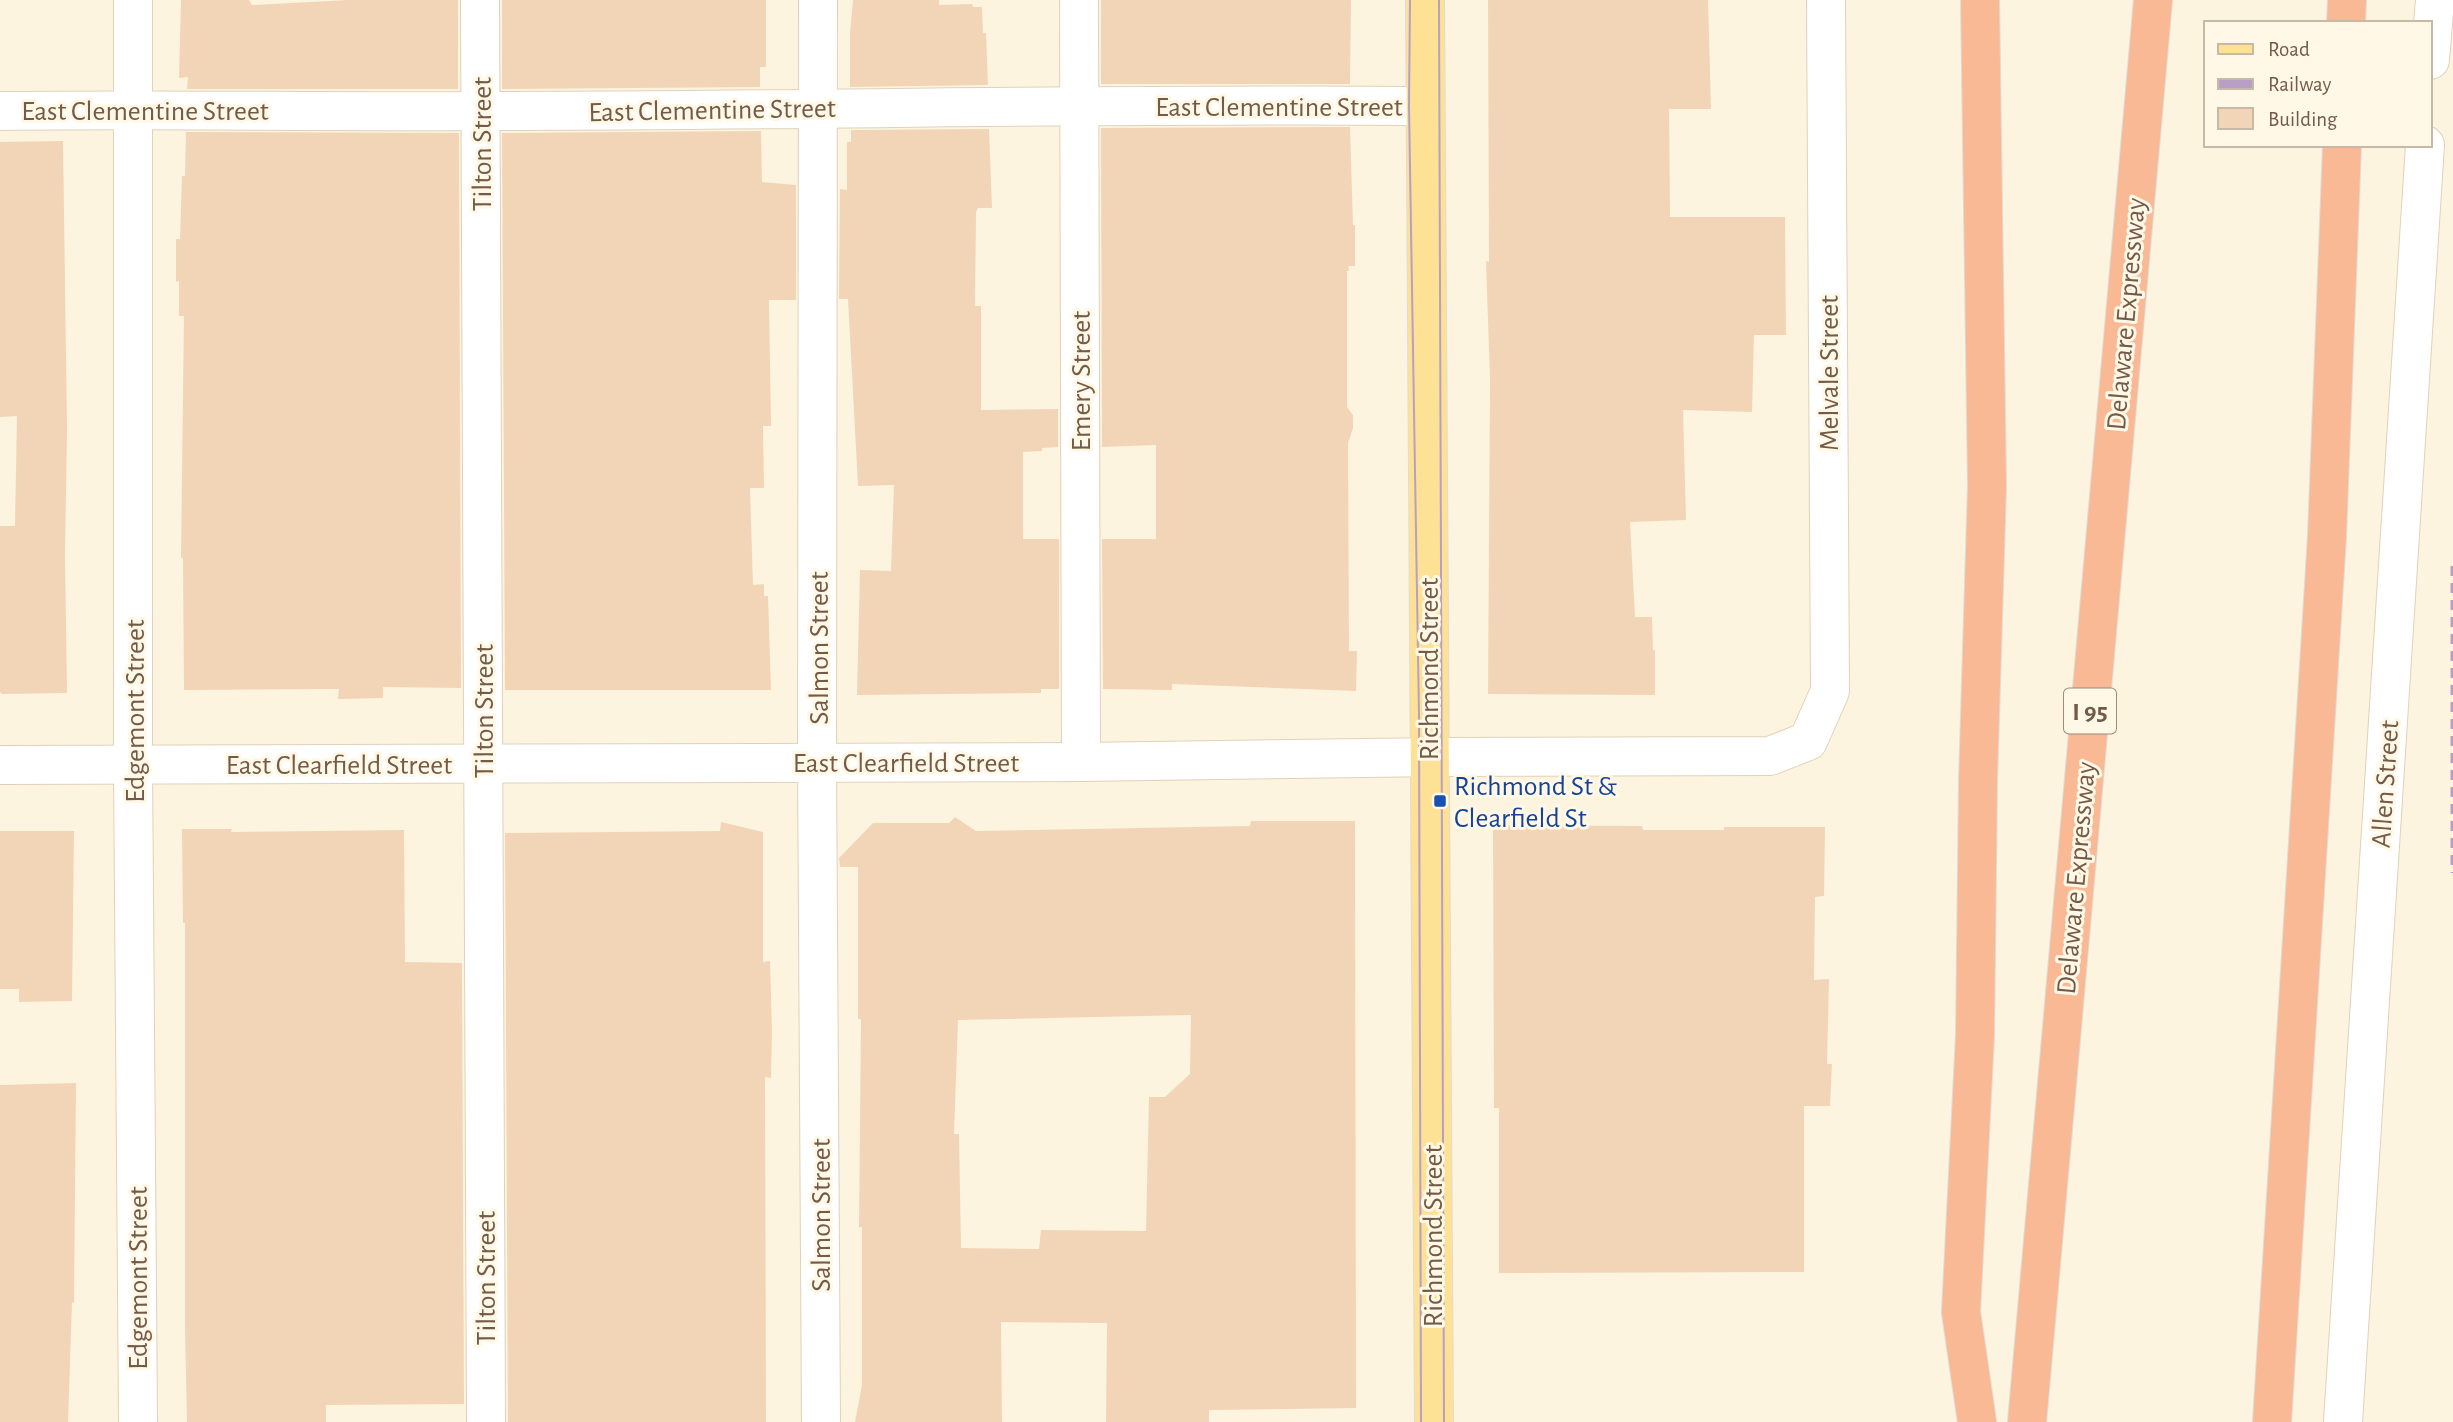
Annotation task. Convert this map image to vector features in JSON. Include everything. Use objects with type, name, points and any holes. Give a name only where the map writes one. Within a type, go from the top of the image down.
[{"type":"highway","points":[[1977,1422],[1961,1312],[1975,1035],[1978,782],[1987,486],[1980,0]]},
{"type":"highway","name":"Delaware Expressway","points":[[2027,1422],[2153,0]]},
{"type":"highway","points":[[2346,21],[2347,0]]},
{"type":"highway","points":[[2272,1422],[2327,536],[2342,147]]},
{"type":"main road","name":"Richmond Street","points":[[1425,0],[1434,1422]]},
{"type":"street","name":"Edgemont Street","points":[[133,0],[133,765],[138,1422]]},
{"type":"street","name":"Tilton Street","points":[[480,0],[486,1422]]},
{"type":"street","name":"Salmon Street","points":[[818,0],[817,762],[821,1422]]},
{"type":"street","name":"Emery Street","points":[[1079,0],[1081,762]]},
{"type":"street","name":"Melvale Street","points":[[1808,741],[1830,691],[1826,0]]},
{"type":"street","points":[[2432,36],[2435,0]]},
{"type":"street","name":"East Clementine Street","points":[[0,111],[1424,106]]},
{"type":"street","name":"Allen Street","points":[[2343,1422],[2425,147]]},
{"type":"street","name":"East Clearfield Street","points":[[0,765],[1770,757],[1808,741]]},
{"type":"building","points":[[181,0],[249,0],[252,5],[348,0],[458,0],[458,89],[187,89],[188,77],[179,78]]},
{"type":"building","points":[[502,0],[766,0],[766,67],[760,67],[760,87],[502,89]]},
{"type":"building","points":[[853,0],[939,0],[939,5],[972,4],[973,7],[982,7],[988,85],[850,87]]},
{"type":"building","points":[[1101,0],[1351,0],[1350,84],[1101,84]]},
{"type":"building","points":[[1488,0],[1708,0],[1711,109],[1669,109],[1670,217],[1785,217],[1786,335],[1754,335],[1752,412],[1683,410],[1686,520],[1630,522],[1635,617],[1652,617],[1655,695],[1488,694]]},
{"type":"building","points":[[1350,127],[1355,266],[1348,266],[1347,271],[1347,407],[1353,415],[1353,428],[1348,443],[1349,651],[1357,651],[1356,691],[1172,684],[1172,690],[1103,689],[1102,539],[1156,539],[1156,445],[1102,447],[1101,128]]},
{"type":"building","points":[[989,129],[992,208],[978,208],[976,212],[975,306],[981,306],[981,410],[1058,409],[1058,447],[1023,452],[1023,539],[1059,539],[1059,689],[1041,689],[1041,693],[857,695],[860,570],[891,571],[894,485],[858,486],[848,299],[839,299],[840,189],[847,190],[847,142],[851,142],[851,130]]},
{"type":"building","points":[[761,131],[762,182],[796,185],[796,300],[769,300],[771,426],[763,426],[764,488],[750,488],[753,585],[764,584],[764,596],[768,596],[771,690],[505,690],[502,133]]},
{"type":"building","points":[[186,132],[459,133],[461,688],[383,687],[383,698],[338,699],[339,689],[184,690],[181,558],[184,316],[179,316],[176,239],[180,239]]},
{"type":"building","points":[[63,141],[67,693],[2,694],[0,526],[15,526],[17,416],[0,417],[0,142]]},
{"type":"building","points":[[955,817],[976,831],[1250,826],[1251,821],[1355,821],[1356,1408],[1209,1410],[1209,1422],[1106,1422],[1107,1323],[1001,1322],[1002,1422],[855,1422],[862,1385],[858,867],[840,867],[839,858],[873,823],[949,823]],"holes":[[[1191,1015],[1190,1074],[1165,1097],[1149,1097],[1146,1231],[1041,1230],[1039,1249],[961,1248],[959,1134],[954,1134],[958,1020]]]},
{"type":"building","points":[[721,822],[763,832],[763,962],[770,961],[772,1030],[771,1078],[765,1077],[766,1422],[508,1422],[505,833],[720,831]]},
{"type":"building","points":[[1493,825],[1642,826],[1643,830],[1825,827],[1824,896],[1815,897],[1814,980],[1829,979],[1827,1064],[1832,1064],[1830,1106],[1804,1106],[1804,1272],[1499,1273],[1499,1108],[1494,1108]]},
{"type":"building","points":[[182,829],[232,829],[231,832],[404,830],[405,962],[462,963],[464,1404],[326,1405],[326,1422],[187,1422],[185,923]]},
{"type":"building","points":[[0,831],[74,831],[72,1001],[19,1002],[19,989],[0,989]]},
{"type":"building","points":[[76,1083],[74,1302],[68,1422],[0,1422],[0,1085]]},
{"type":"tram line","points":[[1410,0],[1409,106],[1419,714],[1421,1422]]},
{"type":"tram line","points":[[1439,0],[1444,1422]]},
{"type":"railway","points":[[2453,566],[2453,873]]},
{"type":"place","name":"Richmond St & Clearfield St","points":[[1440,801]]}]
